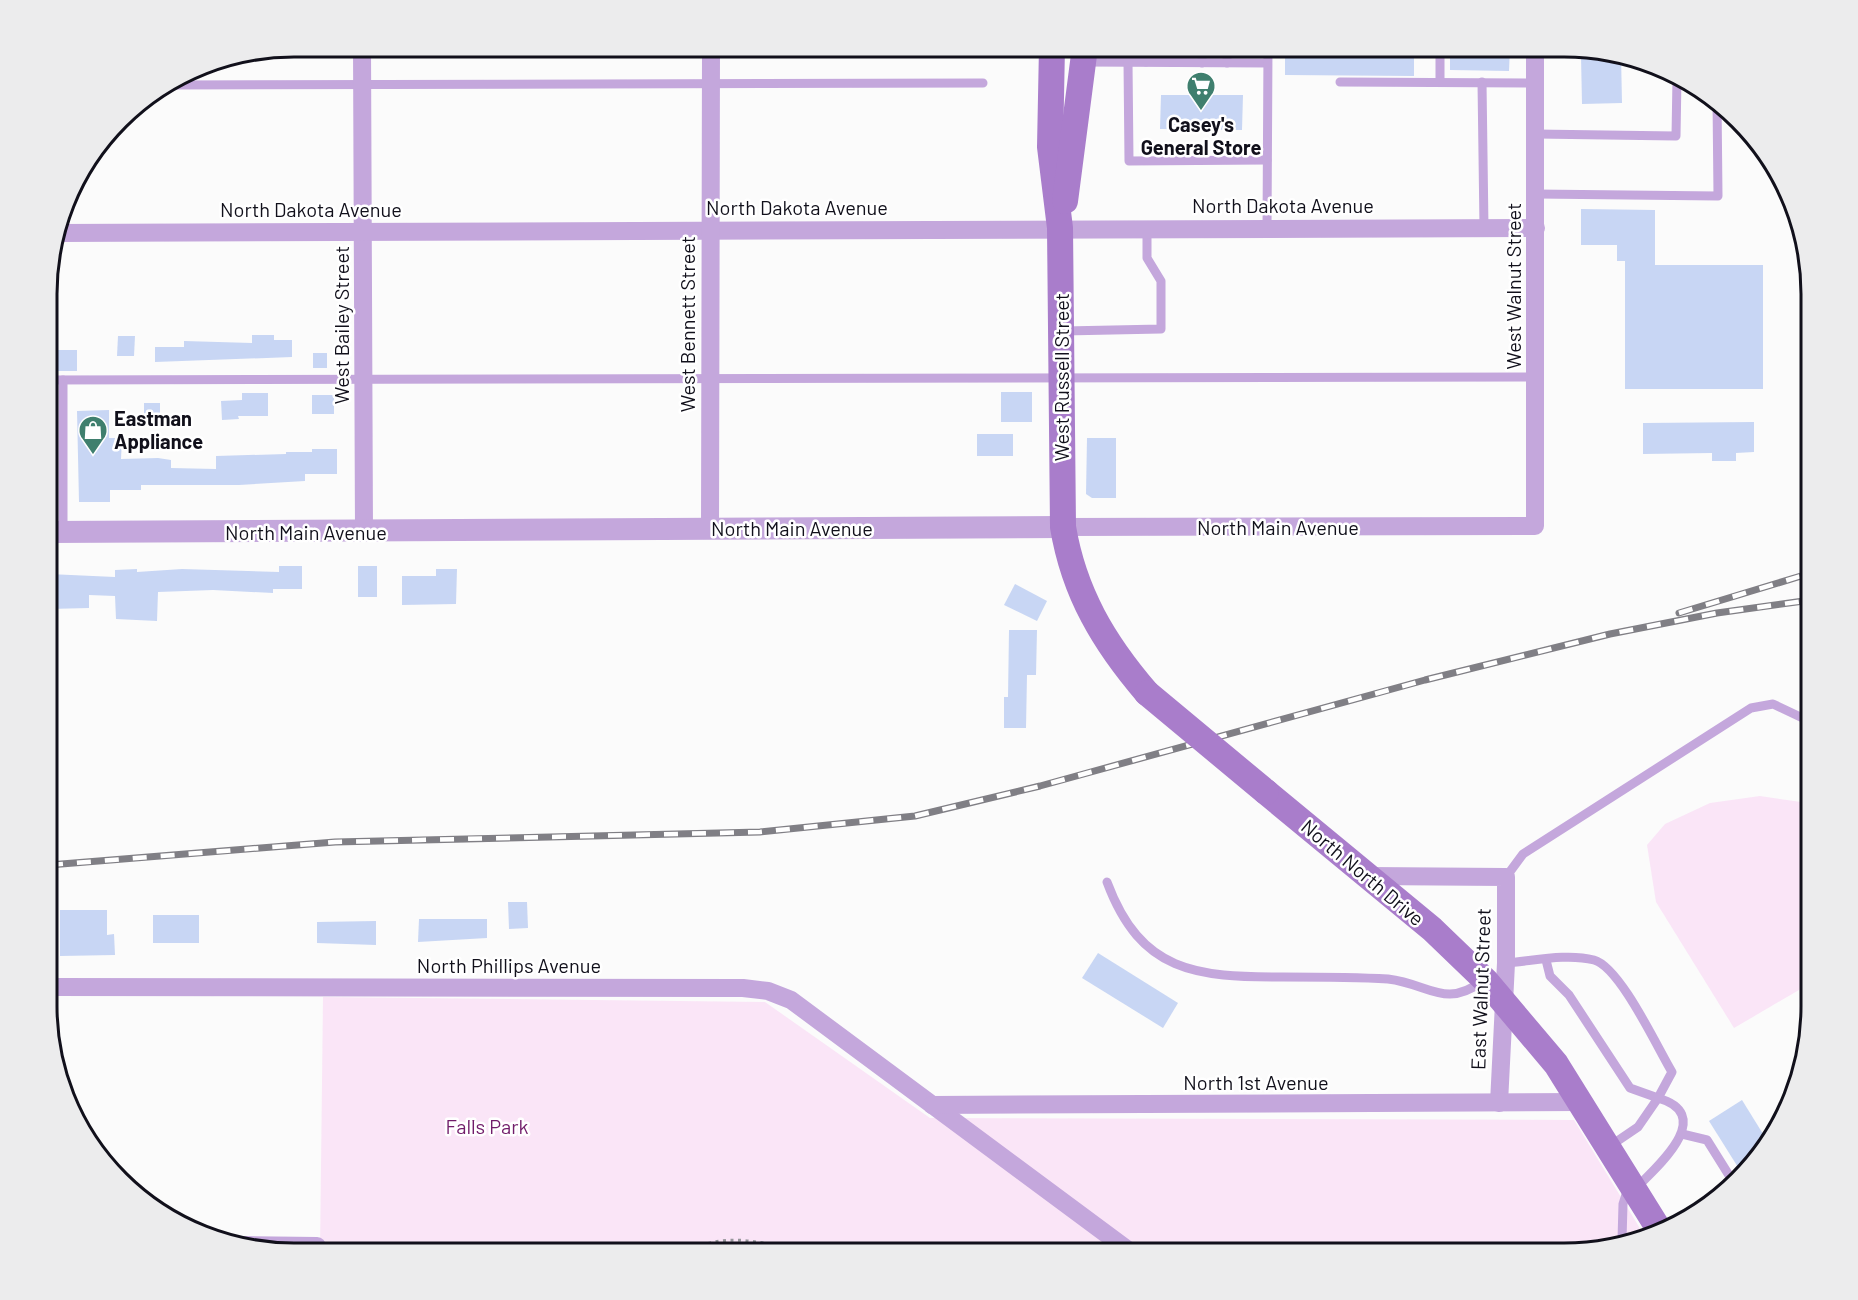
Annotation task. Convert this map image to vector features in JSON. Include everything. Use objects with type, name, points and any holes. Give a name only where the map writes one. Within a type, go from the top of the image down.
[{"type":"main road","name":"West Russell Street","points":[[1052,57],[1050,147],[1060,228],[1063,527]]},
{"type":"main road","name":"West Russell Street","points":[[1060,228],[1084,57]]},
{"type":"main road","name":"North North Drive","points":[[1063,527],[1068,557],[1091,615],[1120,661],[1147,693],[1432,929],[1485,980],[1557,1064],[1656,1225]]},
{"type":"street","name":"West Bailey Street","points":[[362,57],[364,532]]},
{"type":"street","name":"West Bennett Street","points":[[710,57],[710,529]]},
{"type":"street","name":"West Walnut Street","points":[[1535,57],[1535,526]]},
{"type":"street","name":"North Dakota Avenue","points":[[65,233],[1536,228]]},
{"type":"street","name":"North Main Avenue","points":[[57,532],[1535,526]]},
{"type":"street","points":[[1368,876],[1506,877]]},
{"type":"street","name":"East Walnut Street","points":[[1499,1103],[1502,1000],[1506,963],[1506,877]]},
{"type":"street","name":"North Phillips Avenue","points":[[57,987],[743,988],[768,991],[791,1000],[1118,1243]]},
{"type":"street","name":"North 1st Avenue","points":[[932,1105],[1581,1102]]},
{"type":"lane","points":[[1100,57],[1128,62],[1268,63]]},
{"type":"lane","points":[[1146,57],[1146,62]]},
{"type":"lane","points":[[1176,57],[1176,62]]},
{"type":"lane","points":[[1202,57],[1202,63]]},
{"type":"lane","points":[[1227,57],[1227,63]]},
{"type":"lane","points":[[1267,228],[1268,57]]},
{"type":"lane","points":[[1440,57],[1440,82]]},
{"type":"lane","points":[[1128,62],[1129,161],[1267,160]]},
{"type":"lane","points":[[1340,82],[1536,82]]},
{"type":"lane","points":[[1482,82],[1484,228]]},
{"type":"lane","points":[[182,85],[983,83]]},
{"type":"lane","points":[[1536,134],[1676,136],[1677,86]]},
{"type":"lane","points":[[1536,194],[1718,196],[1717,114]]},
{"type":"lane","points":[[1061,331],[1161,329],[1161,281],[1147,258],[1147,228]]},
{"type":"lane","points":[[57,381],[1535,377]]},
{"type":"lane","points":[[57,510],[63,381]]},
{"type":"lane","points":[[1506,877],[1523,854],[1751,708],[1773,704],[1801,717]]},
{"type":"lane","points":[[1107,882],[1129,928],[1144,945],[1175,964],[1212,976],[1388,979],[1407,981],[1454,996],[1466,993],[1485,980]]},
{"type":"lane","points":[[1546,960],[1550,976],[1569,995],[1630,1088],[1672,1102],[1680,1113],[1682,1134],[1678,1144],[1632,1186],[1623,1204],[1622,1236]]},
{"type":"lane","points":[[1506,963],[1594,960],[1613,973],[1626,989],[1672,1072],[1658,1098],[1638,1126],[1608,1147]]},
{"type":"lane","points":[[1682,1134],[1707,1140],[1730,1176]]},
{"type":"path","points":[[711,1243],[732,1241],[752,1243]]},
{"type":"green space","points":[[1760,796],[1801,802],[1801,989],[1734,1028],[1656,902],[1647,845],[1665,824],[1710,803]]},
{"type":"green space","name":"Falls Park","points":[[323,997],[765,1002],[930,1118],[1574,1120],[1641,1230],[1595,1241],[1564,1243],[320,1243]]},
{"type":"building","points":[[1285,57],[1414,57],[1414,76],[1285,75]]},
{"type":"building","points":[[1450,57],[1510,57],[1509,71],[1450,70]]},
{"type":"building","points":[[1581,58],[1621,64],[1622,103],[1582,104]]},
{"type":"building","name":"Casey's General Store","points":[[1161,95],[1243,95],[1242,130],[1160,129]]},
{"type":"building","points":[[1581,209],[1655,210],[1655,265],[1763,265],[1763,389],[1625,389],[1625,261],[1617,261],[1617,245],[1581,245]]},
{"type":"building","points":[[252,335],[274,335],[274,340],[292,340],[292,357],[155,362],[155,347],[184,347],[184,341],[252,343]]},
{"type":"building","points":[[118,336],[135,336],[134,356],[117,356]]},
{"type":"building","points":[[57,350],[77,350],[77,371],[57,371]]},
{"type":"building","points":[[313,353],[327,353],[327,368],[313,368]]},
{"type":"building","points":[[1001,392],[1032,392],[1032,422],[1001,422]]},
{"type":"building","points":[[242,393],[268,393],[268,416],[238,416],[239,419],[222,420],[221,401],[242,400]]},
{"type":"building","points":[[312,395],[334,395],[334,414],[312,414]]},
{"type":"building","points":[[144,403],[160,403],[160,423],[144,423]]},
{"type":"building","points":[[109,410],[109,438],[122,438],[121,459],[158,458],[171,460],[171,468],[216,469],[216,456],[286,454],[286,452],[312,452],[312,449],[337,449],[337,474],[305,474],[305,481],[239,485],[141,485],[141,490],[110,490],[110,502],[79,502],[77,411]]},
{"type":"building","points":[[1754,422],[1754,452],[1736,453],[1736,461],[1712,461],[1712,453],[1643,454],[1643,423]]},
{"type":"building","points":[[977,434],[1013,434],[1013,456],[977,456]]},
{"type":"building","points":[[1087,438],[1116,438],[1116,498],[1092,498],[1086,494]]},
{"type":"building","points":[[279,566],[302,566],[302,589],[273,589],[273,593],[213,590],[158,592],[157,621],[116,619],[115,596],[89,595],[89,608],[57,609],[57,574],[115,577],[115,570],[137,569],[137,572],[182,569],[279,572]]},
{"type":"building","points":[[358,566],[377,566],[377,597],[358,597]]},
{"type":"building","points":[[436,569],[457,569],[456,604],[402,605],[402,576],[436,576]]},
{"type":"building","points":[[1015,584],[1047,601],[1037,621],[1004,605]]},
{"type":"building","points":[[1009,630],[1037,630],[1036,675],[1027,675],[1026,728],[1004,728],[1004,697],[1008,697]]},
{"type":"building","points":[[508,902],[527,902],[528,928],[509,929]]},
{"type":"building","points":[[60,910],[107,910],[107,935],[114,934],[115,955],[60,956]]},
{"type":"building","points":[[153,915],[199,915],[199,943],[153,943]]},
{"type":"building","points":[[419,919],[487,919],[487,938],[418,942]]},
{"type":"building","points":[[376,921],[376,945],[317,943],[317,922]]},
{"type":"building","points":[[1098,953],[1178,1003],[1163,1028],[1082,978]]},
{"type":"building","points":[[1742,1100],[1763,1134],[1738,1167],[1709,1121]]},
{"type":"railway","points":[[1679,613],[1801,576]]},
{"type":"railway","points":[[57,864],[335,842],[760,832],[915,816],[1040,786],[1425,680],[1610,634],[1717,613],[1801,601]]},
{"type":"place","name":"Casey's General Store","points":[[1201,112]]},
{"type":"place","name":"Eastman Appliance","points":[[93,456]]}]
